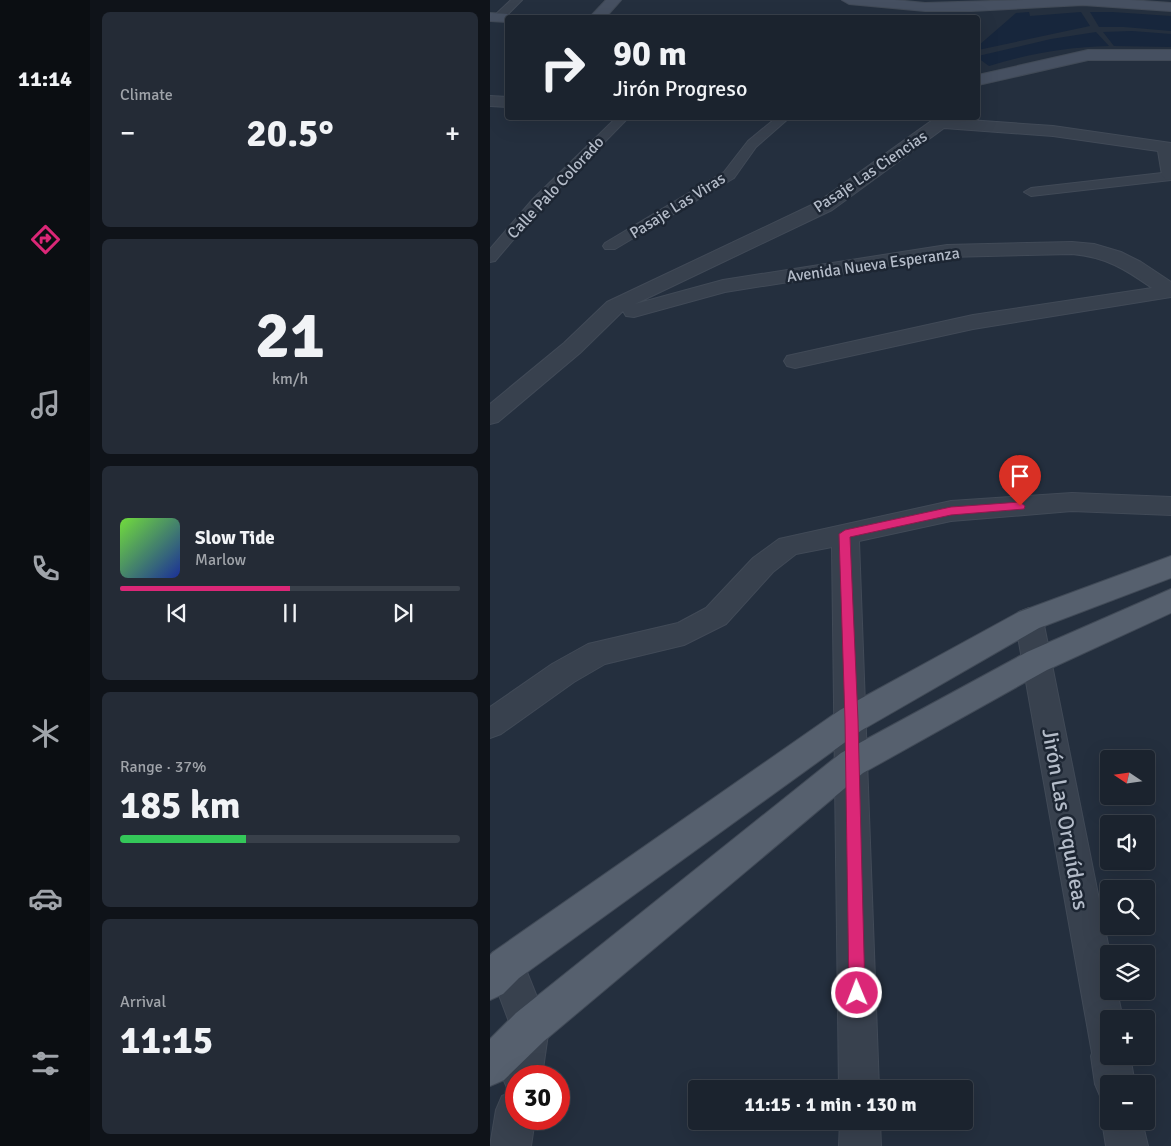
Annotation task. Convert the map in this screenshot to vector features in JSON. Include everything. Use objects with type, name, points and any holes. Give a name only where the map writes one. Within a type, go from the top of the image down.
[{"type":"main road","points":[[599,15],[614,0]]},
{"type":"main road","points":[[849,0],[925,7],[972,7],[1083,1],[1171,7]]},
{"type":"main road","points":[[980,80],[1088,56],[1171,55]]},
{"type":"main road","points":[[498,973],[851,720],[1028,620],[1171,567]]},
{"type":"main road","points":[[490,1066],[530,1027],[852,764],[1037,661],[1171,600]]},
{"type":"street","points":[[490,101],[505,102]]},
{"type":"street","name":"Pasaje Las Ciencias","points":[[490,416],[572,348],[614,306],[825,206],[941,120],[1053,131],[1169,147],[1171,176]]},
{"type":"street","name":"Avenida Nueva Esperanza","points":[[599,321],[723,286],[947,251],[1072,248],[1094,250],[1114,256],[1134,266],[1171,291]]},
{"type":"street","points":[[794,361],[973,322],[1171,291]]},
{"type":"street","points":[[490,724],[563,673],[598,653],[684,634],[716,616],[763,565],[788,546],[951,511],[1072,502],[1166,505]]},
{"type":"street","points":[[845,534],[859,1080]]},
{"type":"street","name":"Jirón Las Orquídeas","points":[[1028,620],[1102,1010]]},
{"type":"street","points":[[498,973],[530,1027],[524,1065]]},
{"type":"street","points":[[510,1146],[513,1130]]},
{"type":"street","points":[[860,1130],[860,1146]]},
{"type":"street","points":[[1124,1130],[1127,1146]]},
{"type":"lane","points":[[499,17],[517,0]]},
{"type":"lane","name":"Calle Palo Colorado","points":[[490,258],[538,202],[620,120]]},
{"type":"lane","name":"Pasaje Las Viras","points":[[610,246],[728,175],[752,144],[781,120]]},
{"type":"lane","points":[[1031,192],[1171,176]]},
{"type":"water","points":[[1029,12],[1030,16],[1081,12],[1090,26],[980,50],[980,44],[1016,13]]},
{"type":"water","points":[[1090,12],[1171,16],[1171,31],[1099,27]]},
{"type":"water","points":[[1132,31],[1171,34],[1171,47],[1114,46],[1103,32]]},
{"type":"water","points":[[1096,32],[1109,46],[1048,52],[989,66],[980,59],[980,56],[1051,39]]},
{"type":"route","points":[[857,993],[845,534],[951,511],[1020,506]]}]
